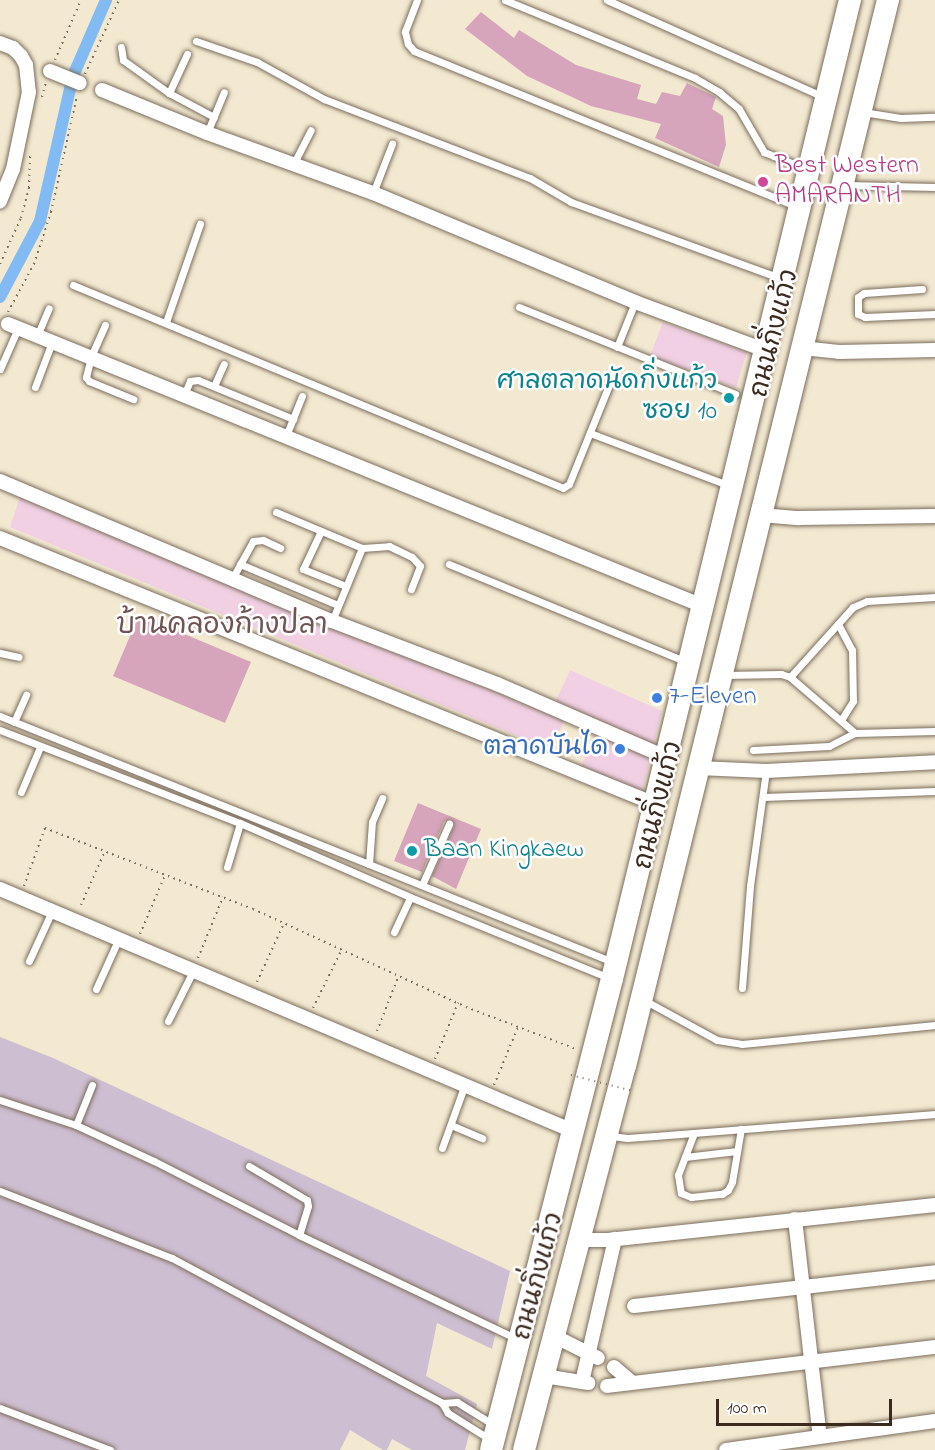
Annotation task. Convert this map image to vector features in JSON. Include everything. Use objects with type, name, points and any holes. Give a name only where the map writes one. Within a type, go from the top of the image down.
[{"type":"main road","name":"ถนนกิ่งแก้ว","points":[[494,1440],[593,1056],[850,0]]},
{"type":"main road","name":"ถนนกิ่งแก้ว","points":[[524,1450],[642,998],[888,0]]},
{"type":"street","points":[[0,43],[13,48],[21,56],[26,65],[29,92],[13,169],[1,198]]},
{"type":"street","points":[[50,71],[80,83]]},
{"type":"street","points":[[102,90],[207,133],[373,193],[635,302],[765,350]]},
{"type":"street","points":[[11,322],[37,336],[703,606]]},
{"type":"street","points":[[802,348],[839,352],[935,350]]},
{"type":"street","points":[[0,481],[332,621],[497,684],[666,757]]},
{"type":"street","points":[[761,515],[799,518],[935,516]]},
{"type":"street","points":[[0,538],[655,804]]},
{"type":"street","points":[[698,768],[766,771],[935,762]]},
{"type":"street","points":[[0,889],[119,939],[196,964],[573,1131]]},
{"type":"street","points":[[579,1240],[615,1239],[935,1205]]},
{"type":"street","points":[[795,1219],[820,1437]]},
{"type":"street","points":[[543,1376],[586,1382],[594,1356],[615,1239]]},
{"type":"street","points":[[634,1306],[935,1272]]},
{"type":"street","points":[[554,1336],[594,1356]]},
{"type":"street","points":[[607,1386],[935,1347]]},
{"type":"street","points":[[614,1367],[631,1382]]},
{"type":"street","points":[[726,1450],[935,1421]]},
{"type":"lane","points":[[417,0],[405,32],[408,44],[414,51],[800,208]]},
{"type":"lane","points":[[505,0],[703,83],[719,92],[739,110],[764,152],[809,170]]},
{"type":"lane","points":[[607,0],[827,98]]},
{"type":"lane","points":[[196,41],[257,62],[324,99],[530,178],[571,202],[783,279]]},
{"type":"lane","points":[[121,47],[123,60],[169,93],[214,117]]},
{"type":"lane","points":[[169,93],[187,54]]},
{"type":"lane","points":[[207,133],[224,92]]},
{"type":"lane","points":[[861,111],[901,118],[935,117]]},
{"type":"lane","points":[[293,165],[311,130]]},
{"type":"lane","points":[[373,193],[392,144]]},
{"type":"lane","points":[[843,184],[935,187]]},
{"type":"lane","points":[[166,321],[200,224]]},
{"type":"lane","points":[[73,285],[166,321],[559,487],[569,484],[612,375]]},
{"type":"lane","points":[[922,289],[864,292],[858,297],[858,314],[865,317],[935,314]]},
{"type":"lane","points":[[617,347],[635,302]]},
{"type":"lane","points":[[519,307],[735,394]]},
{"type":"lane","points":[[37,336],[49,308]]},
{"type":"lane","points":[[0,369],[11,322]]},
{"type":"lane","points":[[105,325],[86,373],[89,381],[133,399]]},
{"type":"lane","points":[[35,387],[52,342]]},
{"type":"lane","points":[[214,386],[224,364]]},
{"type":"lane","points":[[184,395],[190,381],[194,380],[293,419]]},
{"type":"lane","points":[[286,436],[302,396]]},
{"type":"lane","points":[[590,433],[732,487]]},
{"type":"lane","points":[[276,512],[362,548],[389,546],[412,557],[420,566],[411,589]]},
{"type":"lane","points":[[321,531],[303,569],[346,586]]},
{"type":"lane","points":[[232,579],[253,541],[257,538],[280,548]]},
{"type":"lane","points":[[332,621],[362,548]]},
{"type":"lane","points":[[240,564],[338,605]]},
{"type":"lane","points":[[450,564],[689,663]]},
{"type":"lane","points":[[790,677],[853,607],[867,602],[935,597]]},
{"type":"lane","points":[[838,624],[852,650],[854,701],[842,720]]},
{"type":"lane","points":[[0,653],[19,657]]},
{"type":"lane","points":[[721,675],[781,674],[790,677],[855,733]]},
{"type":"lane","points":[[14,722],[26,695]]},
{"type":"lane","points":[[0,716],[422,885],[614,971]]},
{"type":"lane","points":[[0,730],[240,823],[410,897],[614,971]]},
{"type":"lane","points":[[753,750],[830,746],[855,733],[935,731]]},
{"type":"lane","points":[[21,792],[40,747]]},
{"type":"lane","points":[[742,988],[750,886],[766,771]]},
{"type":"lane","points":[[763,797],[935,791]]},
{"type":"lane","points":[[369,864],[372,822],[382,798]]},
{"type":"lane","points":[[227,867],[240,823]]},
{"type":"lane","points":[[422,885],[448,824]]},
{"type":"lane","points":[[394,932],[410,897]]},
{"type":"lane","points":[[29,961],[52,911]]},
{"type":"lane","points":[[96,989],[119,939]]},
{"type":"lane","points":[[168,1021],[196,964]]},
{"type":"lane","points":[[642,998],[717,1040],[736,1044],[935,1025]]},
{"type":"lane","points":[[442,1148],[465,1084]]},
{"type":"lane","points":[[76,1125],[92,1085]]},
{"type":"lane","points":[[0,1100],[76,1125],[154,1161],[299,1235],[519,1340]]},
{"type":"lane","points":[[607,1135],[627,1138],[935,1114]]},
{"type":"lane","points":[[451,1125],[482,1138]]},
{"type":"lane","points":[[694,1133],[678,1175],[681,1193],[691,1197],[722,1194],[732,1182],[741,1130]]},
{"type":"lane","points":[[685,1157],[737,1151]]},
{"type":"lane","points":[[249,1166],[307,1200],[299,1235]]},
{"type":"lane","points":[[0,1191],[172,1258],[442,1403],[448,1413],[494,1440]]},
{"type":"lane","points":[[442,1403],[457,1402],[494,1440]]},
{"type":"lane","points":[[0,1408],[110,1450]]},
{"type":"path","points":[[40,103],[50,71],[81,0]]},
{"type":"path","points":[[11,322],[51,212],[80,83],[119,0]]},
{"type":"path","points":[[0,264],[21,218],[29,188],[32,145]]},
{"type":"path","points":[[23,886],[45,828],[284,922],[458,1003],[593,1056]]},
{"type":"path","points":[[81,905],[105,851]]},
{"type":"path","points":[[140,934],[165,874]]},
{"type":"path","points":[[196,964],[223,897]]},
{"type":"path","points":[[256,982],[284,922]]},
{"type":"path","points":[[313,1008],[342,949]]},
{"type":"path","points":[[377,1031],[399,975]]},
{"type":"path","points":[[434,1060],[458,1003]]},
{"type":"path","points":[[494,1085],[518,1027]]},
{"type":"path","points":[[571,1075],[633,1091]]},
{"type":"shaded area","points":[[663,322],[747,352],[736,388],[650,356]]},
{"type":"shaded area","points":[[22,491],[564,721],[551,750],[10,527]]},
{"type":"shaded area","name":"ตลาดบันได","points":[[570,670],[662,711],[642,792],[581,767],[595,731],[551,711]]},
{"type":"shaded area","points":[[0,1037],[53,1058],[510,1271],[492,1349],[437,1323],[426,1376],[477,1404],[465,1450],[412,1450],[392,1439],[387,1450],[383,1450],[350,1430],[340,1450],[0,1450]]},
{"type":"building","points":[[481,12],[514,38],[519,30],[576,65],[641,85],[637,99],[656,104],[662,92],[680,96],[687,83],[716,97],[712,109],[723,116],[726,145],[719,167],[655,138],[661,124],[591,106],[527,76],[465,29]]},
{"type":"building","points":[[139,615],[251,662],[225,723],[113,676]]},
{"type":"building","points":[[418,803],[481,829],[456,889],[432,876],[454,826],[451,819],[444,822],[422,872],[394,861]]},
{"type":"waterway","points":[[0,297],[40,221],[73,76],[106,0]]},
{"type":"place","name":"Best Western AMARANTH","points":[[763,182]]},
{"type":"place","name":"ศาลตลาดนัดกิ่งแก้ว ซอย 10","points":[[729,398]]},
{"type":"place","name":"7-Eleven","points":[[657,698]]},
{"type":"place","name":"ตลาดบันได","points":[[620,749]]},
{"type":"place","name":"Baan Kingkaew","points":[[412,851]]},
{"type":"district","name":"บ้านคลองก้างปลา","points":[[222,627]]}]
